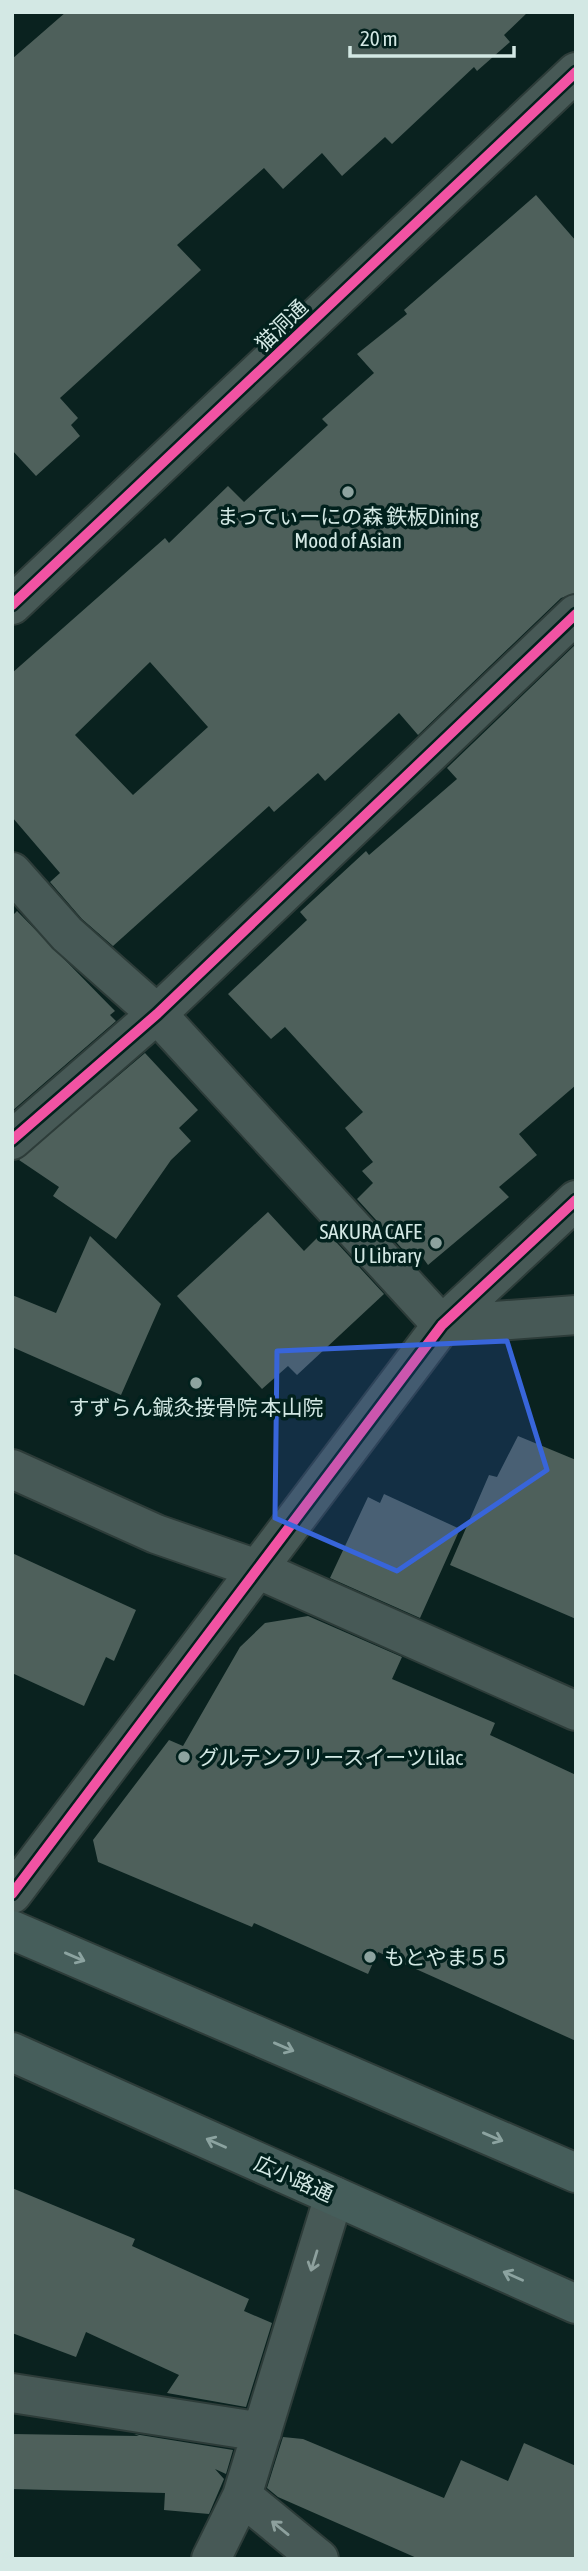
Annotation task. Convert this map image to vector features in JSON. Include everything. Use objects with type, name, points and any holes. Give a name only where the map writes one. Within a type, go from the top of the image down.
[{"type":"main road","points":[[12,1930],[576,2173]]},
{"type":"main road","name":"広小路通","points":[[12,2052],[576,2304]]},
{"type":"street","name":"猫洞通","points":[[12,605],[576,72]]},
{"type":"street","points":[[12,1139],[157,1014],[576,614]]},
{"type":"street","points":[[12,872],[67,934],[157,1014],[442,1325]]},
{"type":"street","points":[[12,1894],[442,1325],[576,1200]]},
{"type":"street","points":[[442,1325],[576,1315]]},
{"type":"street","points":[[12,1469],[156,1534],[257,1569],[576,1711]]},
{"type":"street","points":[[211,2559],[242,2496],[334,2196]]},
{"type":"street","points":[[12,2393],[262,2432]]},
{"type":"street","points":[[242,2496],[319,2559]]},
{"type":"highlighted area","points":[[507,1341],[547,1470],[397,1571],[275,1518],[277,1351]]},
{"type":"building","points":[[66,12],[528,12],[504,35],[510,42],[477,71],[474,67],[392,144],[385,137],[342,176],[322,153],[283,189],[264,168],[177,245],[201,270],[60,398],[78,418],[71,425],[80,436],[36,476],[12,450],[12,59]]},
{"type":"building","points":[[536,195],[576,241],[576,593],[561,598],[418,735],[399,713],[325,781],[318,773],[274,812],[269,806],[113,946],[82,919],[50,882],[60,873],[12,817],[12,673],[165,538],[169,543],[228,486],[244,502],[328,425],[322,419],[374,373],[357,354],[407,314],[404,310]],"holes":[[[150,662],[208,727],[133,795],[75,735]]]},
{"type":"building","points":[[576,644],[576,1085],[519,1134],[537,1155],[499,1187],[509,1197],[428,1265],[423,1258],[416,1264],[357,1199],[373,1183],[362,1171],[373,1162],[345,1128],[363,1112],[285,1027],[271,1039],[228,994],[307,920],[300,912],[366,851],[369,855],[457,779],[447,768]]},
{"type":"building","points":[[17,911],[115,1011],[110,1015],[116,1021],[12,1111],[12,916]]},
{"type":"building","points":[[145,1053],[198,1110],[179,1128],[191,1141],[171,1160],[116,1239],[53,1196],[59,1187],[19,1160]]},
{"type":"building","points":[[268,1212],[304,1251],[325,1230],[384,1294],[297,1375],[288,1366],[262,1389],[177,1296]]},
{"type":"building","points":[[90,1236],[161,1304],[121,1395],[12,1347],[12,1295],[56,1313]]},
{"type":"building","points":[[518,1436],[576,1460],[576,1619],[450,1565],[489,1475],[497,1477]]},
{"type":"building","points":[[384,1494],[460,1529],[420,1618],[330,1578],[368,1497],[380,1503]]},
{"type":"building","points":[[12,1553],[136,1610],[114,1661],[106,1657],[84,1706],[12,1673]]},
{"type":"building","points":[[308,1616],[402,1657],[392,1679],[495,1723],[490,1735],[576,1775],[576,2041],[378,1952],[368,1974],[254,1923],[252,1927],[98,1862],[93,1840],[169,1740],[183,1746],[240,1647],[265,1623]]},
{"type":"building","points":[[12,2188],[135,2239],[132,2246],[249,2299],[244,2311],[272,2323],[246,2407],[167,2393],[179,2375],[86,2332],[76,2357],[12,2333]]},
{"type":"building","points":[[12,2434],[139,2436],[134,2434],[233,2450],[226,2474],[215,2469],[224,2479],[209,2514],[164,2510],[165,2493],[12,2489]]},
{"type":"building","points":[[283,2437],[303,2439],[444,2498],[461,2460],[508,2481],[524,2443],[576,2466],[576,2559],[419,2559],[278,2497],[267,2488]]},
{"type":"cycle path","points":[[12,605],[576,72]]},
{"type":"cycle path","points":[[12,1140],[157,1014],[576,614]]},
{"type":"cycle path","points":[[12,1894],[442,1325],[576,1200]]},
{"type":"place","name":"まってぃーにの森 鉄板Dining Mood of Asian","points":[[348,492]]},
{"type":"place","name":"SAKURA CAFE U Library","points":[[436,1243]]},
{"type":"place","name":"すずらん鍼灸接骨院 本山院","points":[[196,1383]]},
{"type":"place","name":"グルテンフリースイーツLilac","points":[[184,1757]]},
{"type":"place","name":"もとやま５５","points":[[370,1957]]}]
